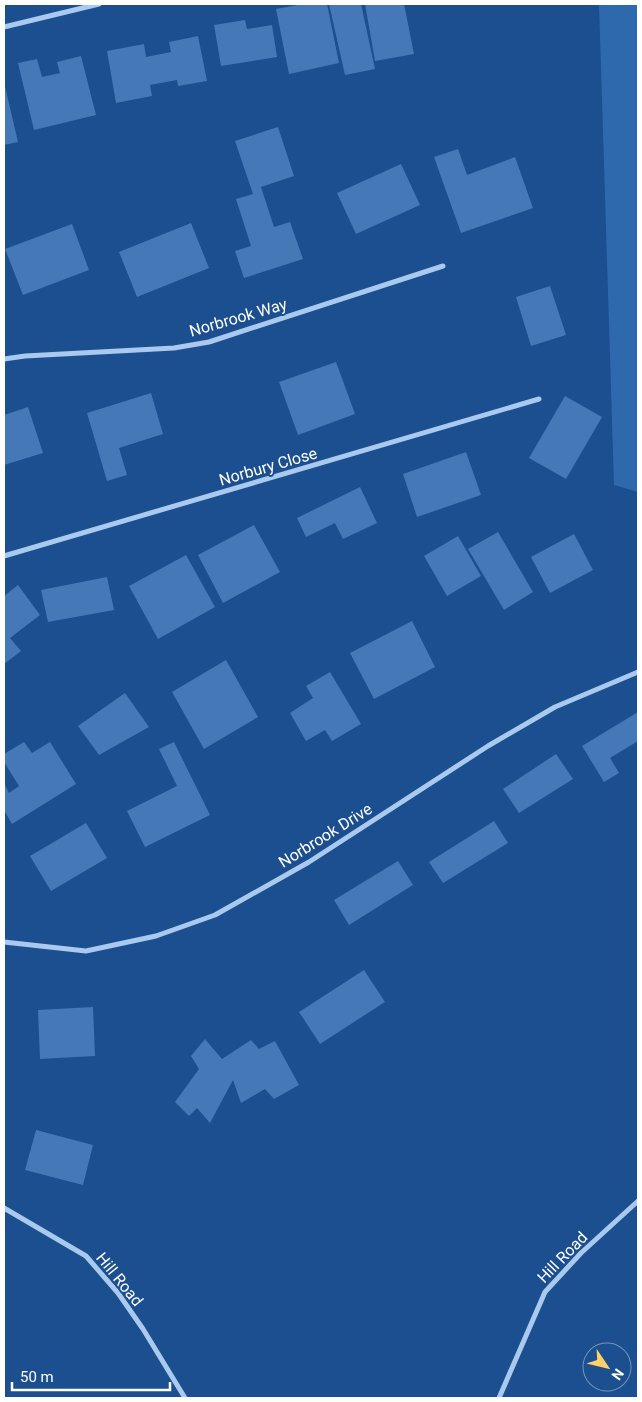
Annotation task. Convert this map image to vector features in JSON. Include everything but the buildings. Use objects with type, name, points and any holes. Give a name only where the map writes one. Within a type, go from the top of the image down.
[{"type":"street","points":[[4,26],[99,4]]},
{"type":"street","name":"Norbrook Way","points":[[4,359],[25,356],[174,348],[209,342],[442,266]]},
{"type":"street","name":"Norbury Close","points":[[4,556],[539,398]]},
{"type":"street","name":"Norbrook Drive","points":[[4,942],[86,951],[156,936],[215,915],[309,862],[496,741],[555,707],[638,672]]},
{"type":"street","name":"Hill Road","points":[[499,1398],[545,1292],[581,1253],[638,1201]]},
{"type":"street","name":"Hill Road","points":[[4,1208],[86,1256],[118,1293],[143,1329],[185,1398]]},
{"type":"shaded area","points":[[599,4],[638,4],[638,492],[614,485]]}]
